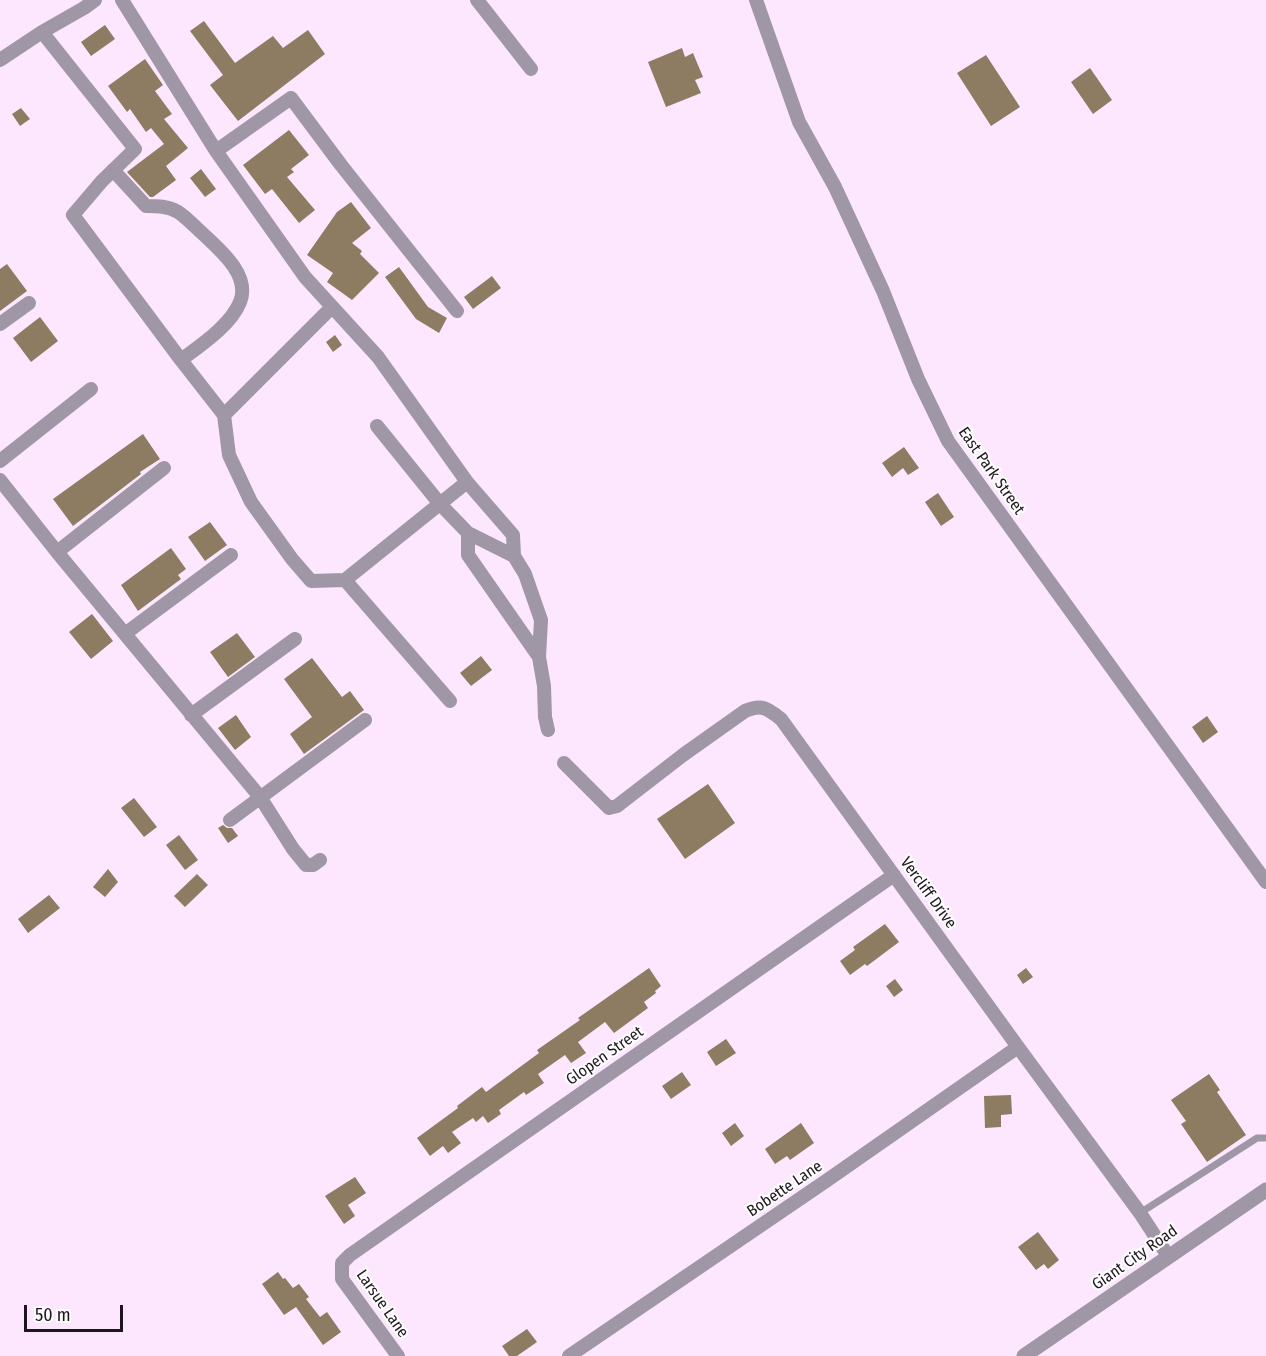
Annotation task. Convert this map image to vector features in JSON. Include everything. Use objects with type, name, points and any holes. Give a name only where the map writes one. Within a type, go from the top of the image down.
[{"type":"street","points":[[122,0],[216,151],[305,277],[378,357],[467,482],[513,535],[513,556]]},
{"type":"street","points":[[477,0],[531,69]]},
{"type":"street","name":"East Park Street","points":[[756,0],[800,122],[835,187],[869,260],[918,379],[948,441],[1266,882]]},
{"type":"street","points":[[0,60],[86,3]]},
{"type":"street","points":[[42,32],[135,149],[73,215],[224,415],[229,454],[251,502],[292,559],[311,581],[345,580],[467,482]]},
{"type":"street","points":[[216,151],[291,98],[457,311]]},
{"type":"street","points":[[113,170],[146,206],[160,206],[176,210],[217,247],[232,264],[238,275],[243,291],[240,303],[229,320],[181,360]]},
{"type":"street","points":[[0,324],[29,303]]},
{"type":"street","points":[[224,415],[332,307]]},
{"type":"street","points":[[0,461],[91,389]]},
{"type":"street","points":[[377,426],[440,504],[468,532],[513,556],[525,574],[541,620],[539,657],[548,730]]},
{"type":"street","points":[[57,552],[164,468]]},
{"type":"street","points":[[0,480],[260,797],[306,866],[313,865],[320,860]]},
{"type":"street","points":[[468,532],[468,555],[539,657]]},
{"type":"street","points":[[126,633],[231,555]]},
{"type":"street","points":[[345,580],[450,701]]},
{"type":"street","points":[[191,715],[294,639]]},
{"type":"street","name":"Vercliff Drive","points":[[564,763],[609,808],[617,806],[745,711],[755,707],[770,710],[781,718],[1140,1213],[1168,1256]]},
{"type":"street","points":[[230,820],[365,720]]},
{"type":"street","name":"Glopen Street","points":[[342,1270],[342,1263],[350,1255],[894,875]]},
{"type":"street","name":"Bobette Lane","points":[[569,1356],[1018,1047]]},
{"type":"street","name":"Giant City Road","points":[[1024,1356],[1266,1190]]},
{"type":"street","name":"Larsue Lane","points":[[342,1270],[342,1279],[398,1356]]},
{"type":"lane","points":[[1140,1213],[1257,1138],[1266,1138]]},
{"type":"building","points":[[204,21],[235,63],[273,36],[283,48],[308,30],[325,54],[238,121],[210,85],[223,75],[190,31]]},
{"type":"building","points":[[105,25],[115,39],[91,56],[81,42]]},
{"type":"building","points":[[682,48],[685,57],[693,53],[703,77],[695,80],[701,93],[666,107],[648,62]]},
{"type":"building","points":[[986,55],[1020,107],[991,126],[957,73]]},
{"type":"building","points":[[145,59],[163,85],[155,91],[172,114],[164,119],[188,148],[166,166],[176,180],[153,197],[150,197],[127,172],[164,144],[151,128],[146,132],[130,109],[127,112],[108,86]]},
{"type":"building","points":[[1090,68],[1112,100],[1093,114],[1071,82]]},
{"type":"building","points":[[21,108],[30,119],[20,126],[12,114]]},
{"type":"building","points":[[289,130],[309,155],[291,169],[294,172],[287,177],[315,210],[299,223],[272,189],[265,194],[243,165]]},
{"type":"building","points":[[201,169],[216,189],[205,197],[190,178]]},
{"type":"building","points":[[351,202],[371,228],[352,243],[362,251],[360,254],[379,273],[352,300],[327,282],[333,273],[307,255],[337,212]]},
{"type":"building","points":[[7,264],[27,291],[0,311],[0,269]]},
{"type":"building","points":[[399,267],[428,307],[447,318],[439,333],[416,319],[385,277]]},
{"type":"building","points":[[492,276],[501,288],[473,309],[464,297]]},
{"type":"building","points":[[40,317],[58,341],[31,362],[13,338]]},
{"type":"building","points":[[335,335],[342,345],[333,352],[326,342]]},
{"type":"building","points":[[143,434],[160,459],[140,472],[141,474],[73,526],[53,499]]},
{"type":"building","points":[[904,447],[919,468],[908,475],[903,468],[892,477],[882,463]]},
{"type":"building","points":[[938,493],[954,517],[941,526],[925,502]]},
{"type":"building","points":[[210,522],[227,545],[205,561],[188,537]]},
{"type":"building","points":[[171,548],[186,569],[178,575],[181,579],[138,611],[121,585]]},
{"type":"building","points":[[92,614],[113,641],[91,659],[69,632]]},
{"type":"building","points":[[237,633],[255,657],[228,677],[210,652]]},
{"type":"building","points":[[481,656],[492,670],[471,686],[460,673]]},
{"type":"building","points":[[312,658],[342,697],[350,691],[364,710],[304,754],[290,734],[312,717],[284,679]]},
{"type":"building","points":[[236,715],[251,737],[235,750],[218,728]]},
{"type":"building","points":[[1207,716],[1218,732],[1203,743],[1192,727]]},
{"type":"building","points":[[708,784],[735,823],[685,859],[657,819]]},
{"type":"building","points":[[134,798],[157,827],[144,837],[121,808]]},
{"type":"building","points":[[223,825],[232,828],[238,836],[228,843],[218,828]]},
{"type":"building","points":[[179,835],[198,860],[185,870],[166,845]]},
{"type":"building","points":[[108,869],[118,882],[105,897],[93,887]]},
{"type":"building","points":[[197,874],[208,885],[185,907],[174,896]]},
{"type":"building","points":[[49,895],[60,908],[28,933],[18,919]]},
{"type":"building","points":[[885,924],[899,942],[867,966],[865,964],[850,975],[840,961],[855,950],[853,947]]},
{"type":"building","points":[[649,968],[661,986],[644,1002],[648,1008],[614,1033],[605,1022],[578,1042],[586,1053],[571,1063],[565,1055],[538,1074],[544,1083],[526,1095],[524,1092],[499,1110],[501,1114],[488,1123],[483,1116],[476,1122],[473,1118],[452,1132],[461,1143],[448,1153],[443,1146],[430,1156],[417,1138],[482,1087],[486,1092],[539,1053],[537,1050],[580,1020],[578,1018]]},
{"type":"building","points":[[1026,968],[1033,977],[1023,984],[1017,975]]},
{"type":"building","points":[[895,979],[903,990],[894,997],[886,986]]},
{"type":"building","points":[[726,1039],[736,1053],[716,1066],[707,1052]]},
{"type":"building","points":[[682,1072],[691,1085],[671,1099],[662,1086]]},
{"type":"building","points":[[1209,1074],[1220,1090],[1217,1092],[1246,1135],[1207,1162],[1181,1124],[1186,1121],[1171,1100]]},
{"type":"building","points":[[1011,1095],[1012,1114],[1001,1115],[1001,1127],[985,1128],[984,1096]]},
{"type":"building","points":[[735,1123],[744,1136],[731,1146],[722,1133]]},
{"type":"building","points":[[801,1123],[814,1143],[790,1160],[787,1156],[775,1164],[765,1149]]},
{"type":"building","points":[[355,1177],[366,1193],[348,1205],[355,1216],[344,1224],[325,1196]]},
{"type":"building","points":[[1038,1232],[1059,1260],[1048,1269],[1044,1264],[1036,1270],[1018,1247]]},
{"type":"building","points":[[278,1272],[293,1288],[299,1284],[309,1297],[306,1299],[320,1317],[327,1312],[341,1332],[323,1345],[296,1307],[284,1315],[262,1284]]},
{"type":"building","points":[[527,1329],[537,1342],[517,1356],[509,1356],[502,1346]]}]
